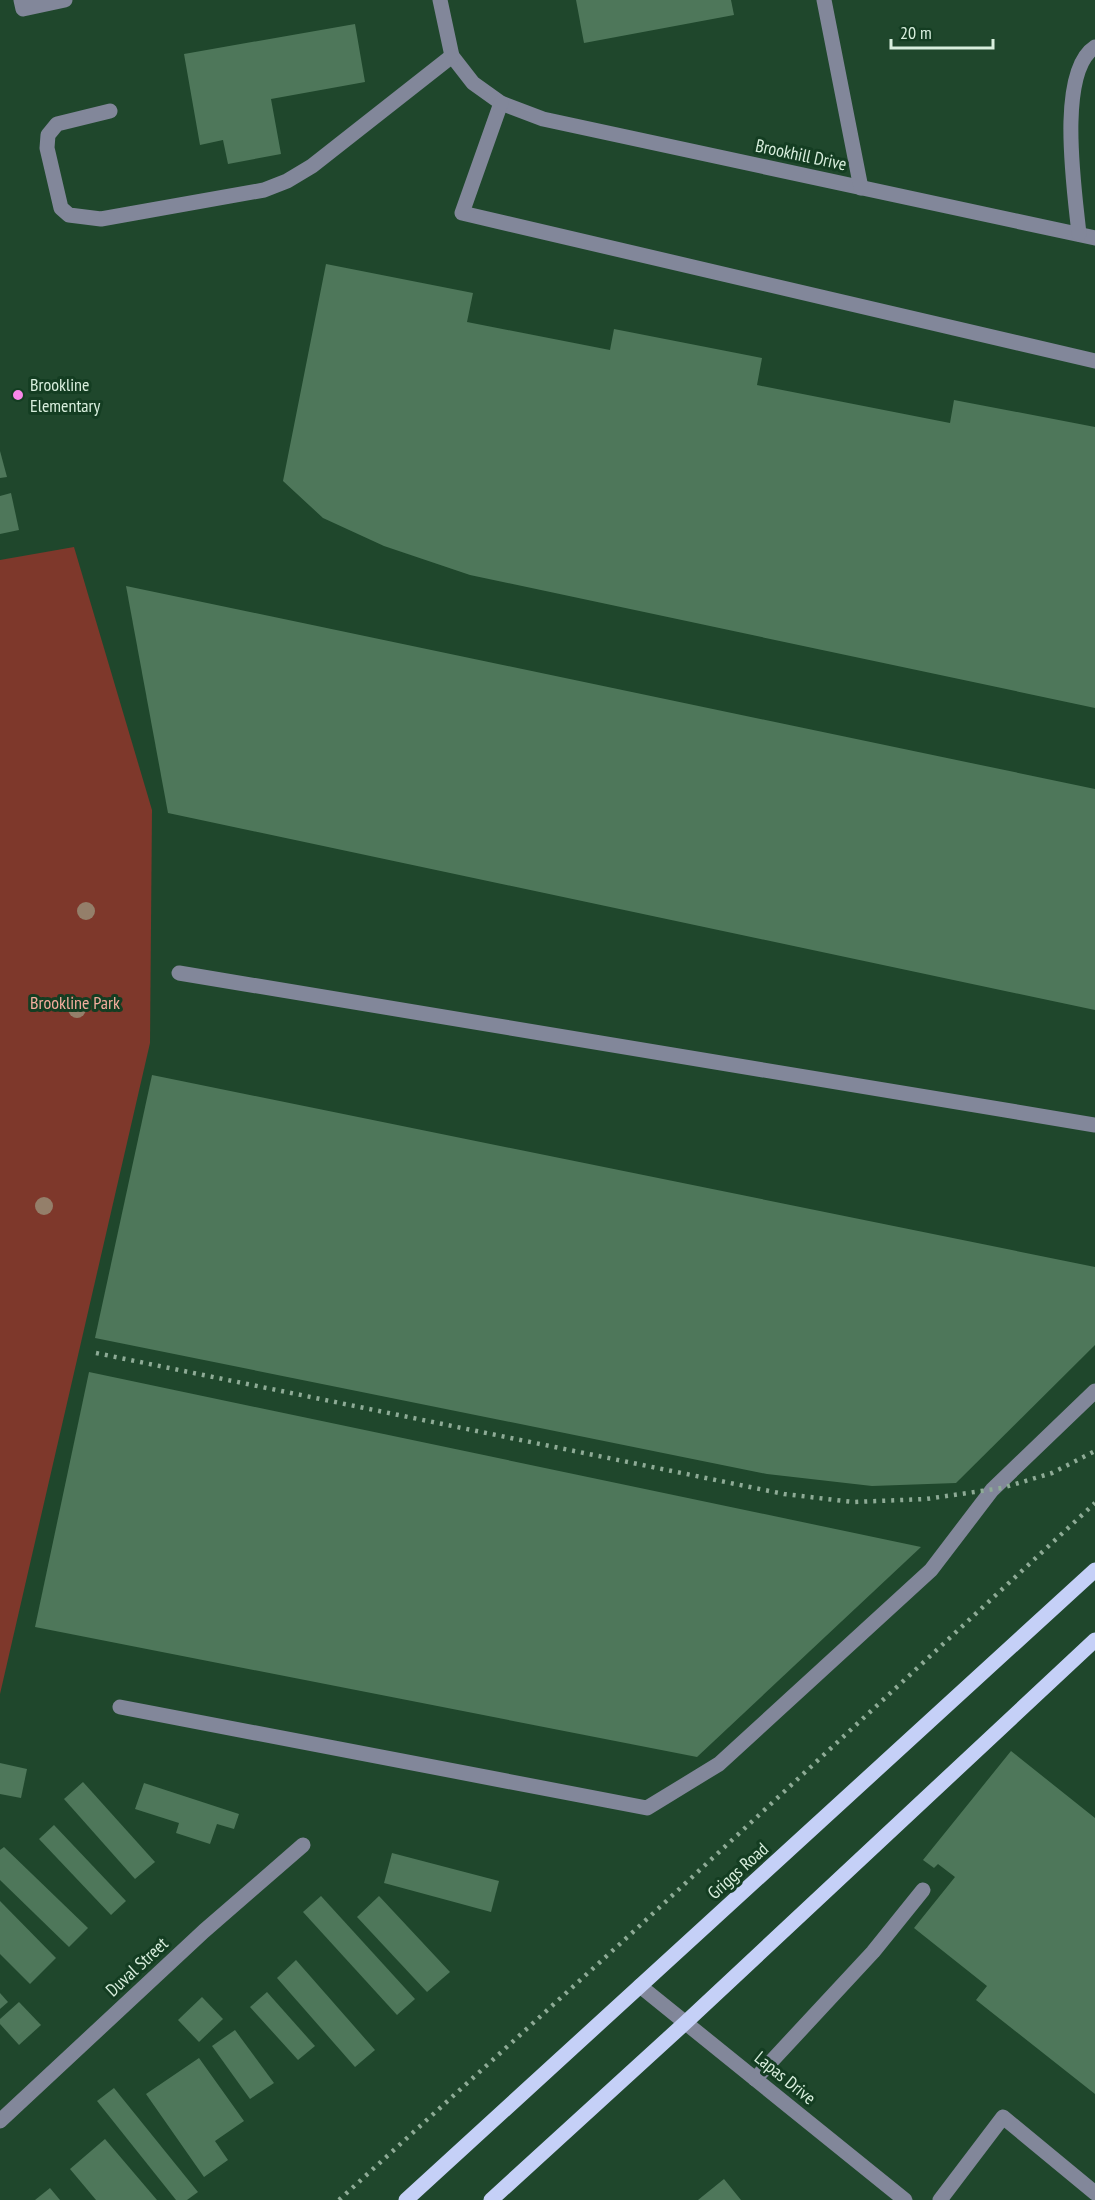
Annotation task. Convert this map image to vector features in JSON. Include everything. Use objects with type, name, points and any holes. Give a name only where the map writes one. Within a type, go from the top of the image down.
[{"type":"main road","name":"Griggs Road","points":[[406,2200],[1095,1570]]},
{"type":"main road","points":[[491,2200],[685,2023],[1095,1640]]},
{"type":"street","points":[[21,0],[23,9],[65,0]]},
{"type":"street","points":[[110,111],[57,124],[48,135],[47,148],[61,208],[69,215],[101,219],[264,190],[287,181],[312,166],[452,56],[440,0]]},
{"type":"street","points":[[824,0],[861,188]]},
{"type":"street","points":[[1079,234],[1070,113],[1076,76],[1090,50],[1095,46]]},
{"type":"street","name":"Brookhill Drive","points":[[452,56],[473,84],[501,103],[543,118],[1095,238]]},
{"type":"street","points":[[501,103],[462,213],[1095,361]]},
{"type":"street","points":[[179,973],[1095,1125]]},
{"type":"street","points":[[120,1707],[647,1808],[720,1764],[931,1570],[992,1490],[1095,1391]]},
{"type":"street","name":"Duval Street","points":[[0,2121],[204,1931],[303,1845]]},
{"type":"street","points":[[755,2079],[873,1952],[923,1890]]},
{"type":"street","name":"Lapas Drive","points":[[640,1986],[905,2200]]},
{"type":"street","points":[[940,2200],[1003,2117],[1095,2193]]},
{"type":"green space","name":"Brookline Park","points":[[74,547],[152,810],[150,1043],[0,1694],[0,560]]},
{"type":"building","points":[[576,0],[731,0],[734,15],[584,43]]},
{"type":"building","points":[[355,24],[365,82],[271,99],[281,154],[228,164],[223,140],[200,145],[184,54]]},
{"type":"building","points":[[326,264],[473,293],[467,322],[610,350],[614,329],[762,358],[757,385],[950,423],[954,400],[1095,427],[1095,708],[470,575],[384,546],[323,518],[283,481]]},
{"type":"building","points":[[0,451],[7,477],[0,478]]},
{"type":"building","points":[[11,493],[19,530],[0,534],[0,496]]},
{"type":"building","points":[[126,586],[1095,789],[1095,1010],[168,813]]},
{"type":"building","points":[[152,1075],[1095,1267],[1095,1345],[956,1483],[872,1486],[767,1474],[95,1338]]},
{"type":"building","points":[[89,1372],[921,1547],[697,1757],[35,1627]]},
{"type":"building","points":[[1011,1751],[1095,1818],[1095,2094],[976,2000],[987,1986],[914,1928],[955,1877],[938,1864],[934,1868],[923,1860]]},
{"type":"building","points":[[0,1763],[27,1769],[21,1798],[0,1794]]},
{"type":"building","points":[[83,1782],[155,1862],[135,1879],[64,1799]]},
{"type":"building","points":[[144,1783],[239,1814],[234,1829],[217,1824],[210,1844],[176,1833],[179,1823],[135,1809]]},
{"type":"building","points":[[54,1825],[126,1901],[111,1915],[39,1839]]},
{"type":"building","points":[[4,1847],[88,1928],[69,1947],[0,1880],[0,1850]]},
{"type":"building","points":[[392,1853],[499,1881],[491,1912],[384,1883]]},
{"type":"building","points":[[321,1896],[415,1999],[397,2015],[303,1912]]},
{"type":"building","points":[[379,1896],[450,1972],[427,1992],[357,1917]]},
{"type":"building","points":[[0,1901],[56,1958],[30,1984],[0,1954]]},
{"type":"building","points":[[296,1960],[375,2050],[355,2067],[277,1978]]},
{"type":"building","points":[[267,1992],[315,2046],[298,2060],[250,2007]]},
{"type":"building","points":[[0,1993],[8,2002],[0,2009]]},
{"type":"building","points":[[202,1997],[223,2019],[199,2042],[178,2020]]},
{"type":"building","points":[[19,2002],[41,2025],[19,2045],[0,2024],[0,2019]]},
{"type":"building","points":[[235,2030],[274,2083],[250,2099],[212,2046]]},
{"type":"building","points":[[199,2058],[244,2121],[215,2141],[228,2160],[204,2177],[146,2094]]},
{"type":"building","points":[[114,2088],[198,2192],[187,2200],[176,2200],[97,2101]]},
{"type":"building","points":[[105,2139],[157,2200],[96,2200],[70,2169]]},
{"type":"building","points":[[724,2179],[741,2200],[698,2200]]},
{"type":"building","points":[[50,2188],[60,2200],[35,2200]]},
{"type":"railway","points":[[96,1353],[784,1494],[853,1502],[926,1499],[1002,1488],[1052,1473],[1095,1451]]},
{"type":"railway","points":[[339,2200],[633,1932],[1095,1503]]},
{"type":"place","name":"Brookline Elementary","points":[[18,395]]}]
